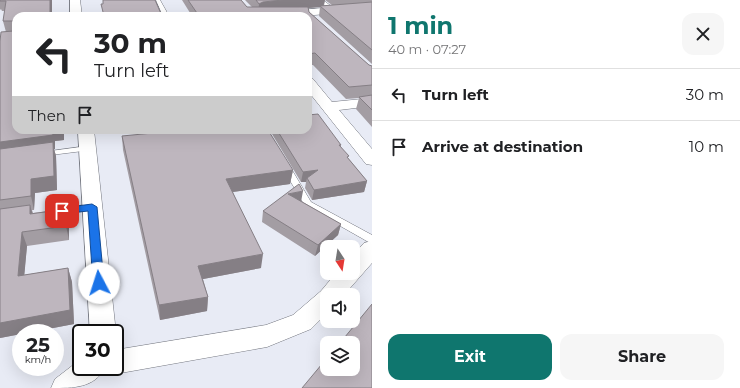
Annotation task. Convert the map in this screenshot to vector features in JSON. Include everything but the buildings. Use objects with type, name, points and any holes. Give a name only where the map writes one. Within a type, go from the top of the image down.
[{"type":"street","points":[[74,0],[76,12]]},
{"type":"street","points":[[305,12],[372,7]]},
{"type":"street","points":[[312,19],[317,24]]},
{"type":"street","points":[[312,87],[372,160]]},
{"type":"street","points":[[329,107],[372,102]]},
{"type":"street","points":[[87,139],[102,324]]},
{"type":"street","points":[[360,262],[372,249]]},
{"type":"street","points":[[336,288],[344,280]]},
{"type":"street","points":[[124,360],[267,336],[302,322],[320,305]]},
{"type":"street","points":[[65,388],[80,376]]},
{"type":"lane","points":[[158,0],[164,12]]},
{"type":"lane","points":[[320,0],[332,10]]},
{"type":"lane","points":[[36,154],[87,139]]},
{"type":"lane","points":[[280,158],[308,204],[372,240]]},
{"type":"lane","points":[[46,213],[92,207]]},
{"type":"route","points":[[62,211],[92,207],[99,283]]}]
